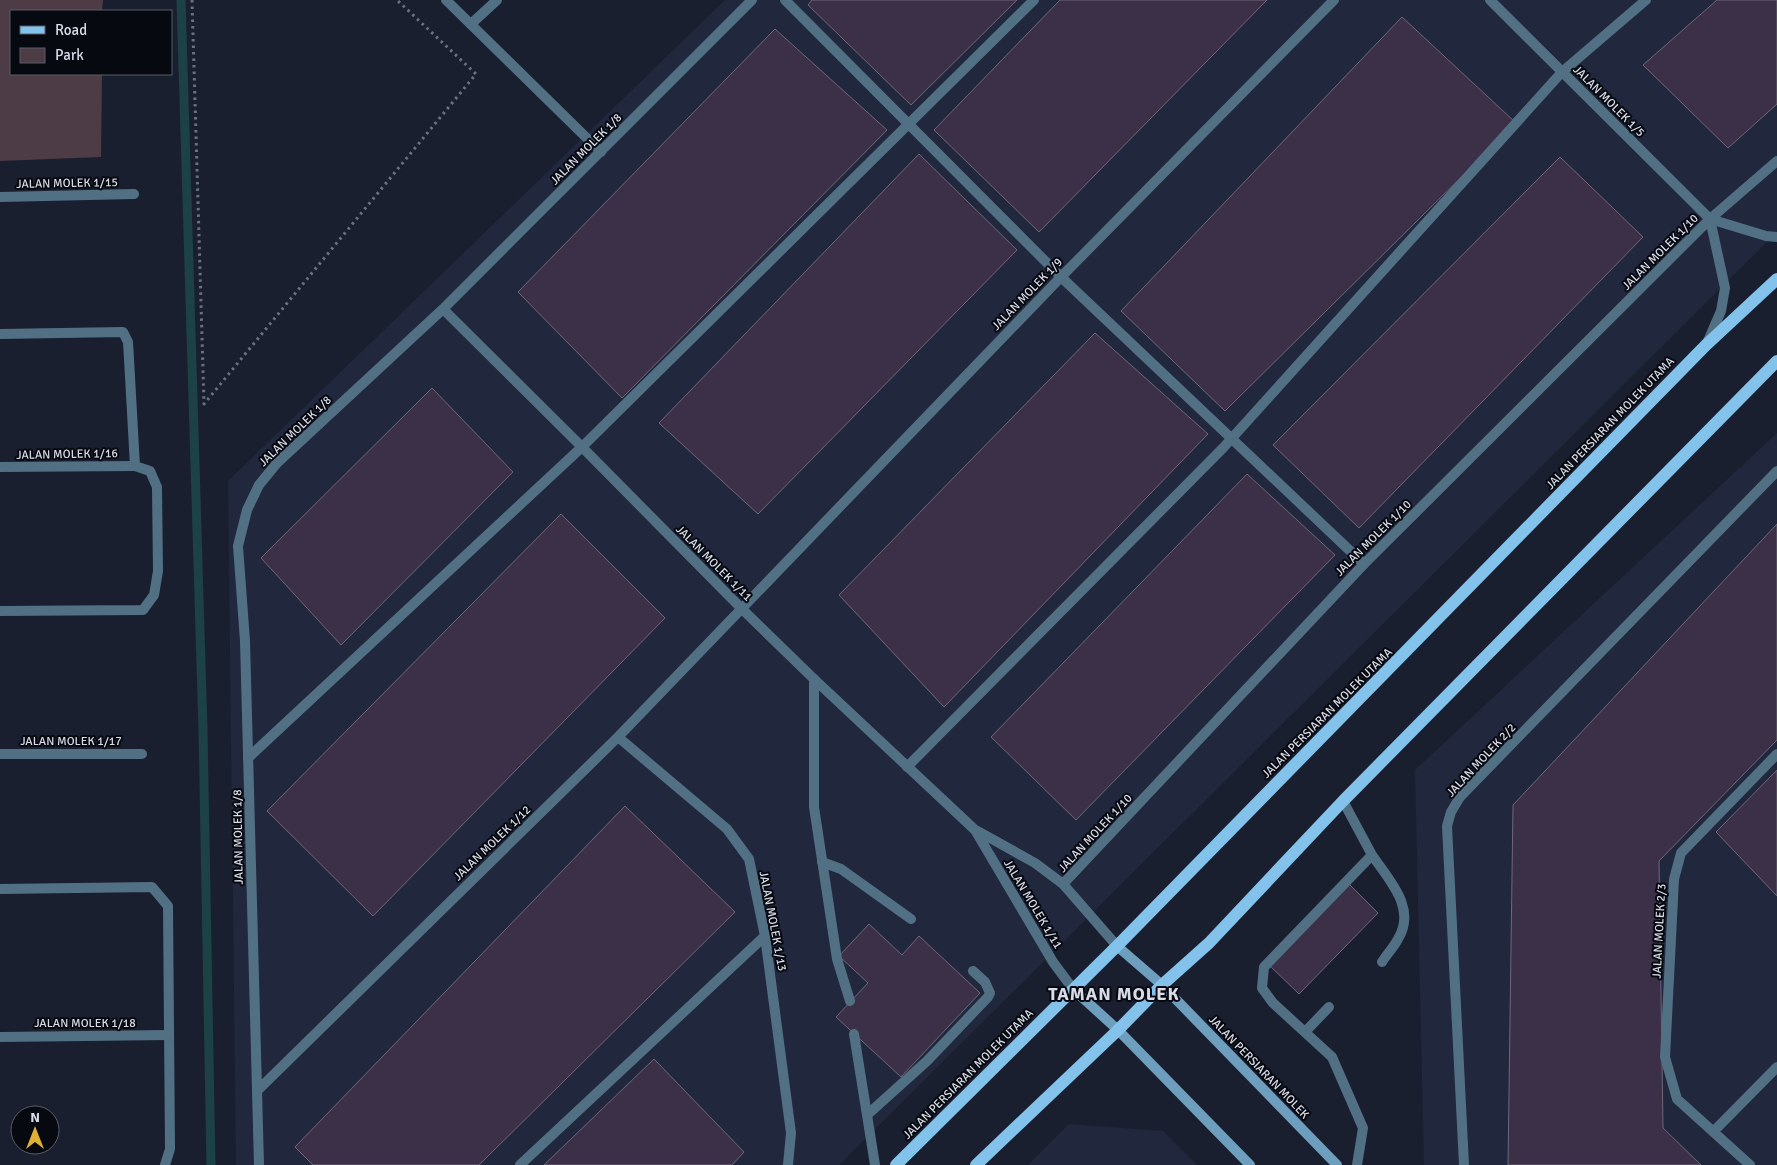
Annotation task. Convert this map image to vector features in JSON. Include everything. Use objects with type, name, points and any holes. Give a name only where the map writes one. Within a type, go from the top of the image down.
[{"type":"main road","name":"JALAN PERSIARAN MOLEK UTAMA","points":[[896,1165],[1117,946],[1706,345],[1777,279]]},
{"type":"main road","points":[[976,1165],[1118,1030],[1162,985],[1209,943],[1343,801],[1777,361]]},
{"type":"main road","name":"JALAN PERSIARAN MOLEK","points":[[1117,946],[1162,985],[1337,1165]]},
{"type":"main road","points":[[1074,989],[1118,1030],[1250,1165]]},
{"type":"street","points":[[446,0],[601,152]]},
{"type":"street","points":[[471,24],[497,0]]},
{"type":"street","name":"JALAN MOLEK 1/8","points":[[259,1165],[245,641],[238,546],[247,510],[259,485],[276,463],[443,309],[752,0]]},
{"type":"street","points":[[785,0],[1061,277],[1364,564]]},
{"type":"street","points":[[248,758],[582,447],[1034,0]]},
{"type":"street","name":"JALAN MOLEK 1/9","points":[[741,608],[1061,277],[1334,0]]},
{"type":"street","name":"JALAN MOLEK 1/5","points":[[1490,0],[1710,219],[1766,236],[1777,236]]},
{"type":"street","points":[[907,767],[1232,439],[1562,72],[1646,0]]},
{"type":"street","name":"JALAN MOLEK 1/10","points":[[1063,884],[1364,564],[1710,219],[1777,161]]},
{"type":"street","name":"JALAN MOLEK 1/15","points":[[0,196],[134,194]]},
{"type":"street","points":[[1706,345],[1721,310],[1724,288],[1710,219]]},
{"type":"street","name":"JALAN MOLEK 1/11","points":[[443,309],[741,608],[907,767],[974,829],[1035,863],[1063,884],[1117,946]]},
{"type":"street","points":[[0,334],[122,332],[128,342],[135,466],[150,471],[156,487],[158,571],[154,595],[143,610],[0,611]]},
{"type":"street","name":"JALAN MOLEK 1/16","points":[[0,467],[135,466]]},
{"type":"street","name":"JALAN MOLEK 2/2","points":[[1464,1165],[1446,826],[1451,812],[1460,797],[1777,471]]},
{"type":"street","name":"JALAN MOLEK 1/12","points":[[257,1091],[618,737],[741,608]]},
{"type":"street","points":[[814,679],[814,807],[837,959],[850,1001]]},
{"type":"street","name":"JALAN MOLEK 1/13","points":[[618,737],[727,829],[749,860],[766,936],[791,1133],[788,1165]]},
{"type":"street","name":"JALAN MOLEK 1/17","points":[[0,754],[142,754]]},
{"type":"street","name":"JALAN MOLEK 2/3","points":[[1750,1165],[1677,1099],[1664,1058],[1674,879],[1681,854],[1777,754]]},
{"type":"street","points":[[1343,801],[1372,855],[1405,908],[1405,919],[1399,938],[1382,962]]},
{"type":"street","name":"JALAN MOLEK 1/11","points":[[974,829],[1053,962],[1074,989]]},
{"type":"street","points":[[1357,1165],[1363,1128],[1332,1058],[1273,1003],[1262,988],[1264,967],[1372,855]]},
{"type":"street","points":[[822,862],[841,869],[911,919]]},
{"type":"street","points":[[0,889],[152,887],[168,906],[170,1149],[165,1165]]},
{"type":"street","points":[[520,1165],[766,936]]},
{"type":"street","points":[[867,1114],[927,1061],[988,997],[990,993],[985,982],[973,971]]},
{"type":"street","points":[[1305,1032],[1329,1008]]},
{"type":"street","points":[[854,1034],[875,1165]]},
{"type":"street","name":"JALAN MOLEK 1/18","points":[[0,1037],[169,1035]]},
{"type":"street","points":[[1714,1131],[1777,1067]]},
{"type":"path","points":[[192,0],[204,404],[476,74],[397,0]]},
{"type":"shaded area","points":[[725,0],[1777,0],[1777,232],[839,1165],[236,1165],[228,481]]},
{"type":"shaded area","points":[[1777,433],[1777,1165],[1424,1165],[1415,770]]},
{"type":"shaded area","points":[[1069,1124],[1163,1131],[1197,1165],[1028,1165]]},
{"type":"green space","points":[[0,0],[103,0],[102,10],[10,10],[10,75],[102,75],[101,157],[0,161]]},
{"type":"building","points":[[812,0],[1017,0],[911,105],[808,5]]},
{"type":"building","points":[[1060,0],[1267,0],[1039,232],[934,130]]},
{"type":"building","points":[[1717,0],[1777,0],[1777,104],[1728,148],[1643,65]]},
{"type":"building","points":[[1402,17],[1516,123],[1225,411],[1121,311]]},
{"type":"building","points":[[775,29],[887,130],[622,398],[518,292]]},
{"type":"building","points":[[919,154],[1017,250],[758,514],[659,423]]},
{"type":"building","points":[[1560,157],[1643,237],[1359,528],[1273,445]]},
{"type":"building","points":[[1095,333],[1208,434],[944,707],[839,595]]},
{"type":"building","points":[[432,388],[513,472],[341,645],[261,558]]},
{"type":"building","points":[[1247,474],[1335,555],[1076,820],[991,737]]},
{"type":"building","points":[[561,514],[665,618],[373,916],[267,811]]},
{"type":"building","points":[[1777,524],[1777,740],[1659,861],[1663,1128],[1701,1165],[1508,1165],[1513,805]]},
{"type":"building","points":[[1777,770],[1777,896],[1716,832]]},
{"type":"building","points":[[625,806],[735,912],[479,1165],[313,1165],[295,1147]]},
{"type":"building","points":[[1349,884],[1378,913],[1299,994],[1269,965]]},
{"type":"building","points":[[869,924],[902,955],[919,936],[980,993],[901,1077],[836,1017],[868,983],[839,956]]},
{"type":"building","points":[[654,1059],[744,1152],[732,1165],[544,1165]]},
{"type":"waterway","points":[[181,0],[203,730],[211,1165]]},
{"type":"district","name":"TAMAN MOLEK","points":[[1114,994]]}]
